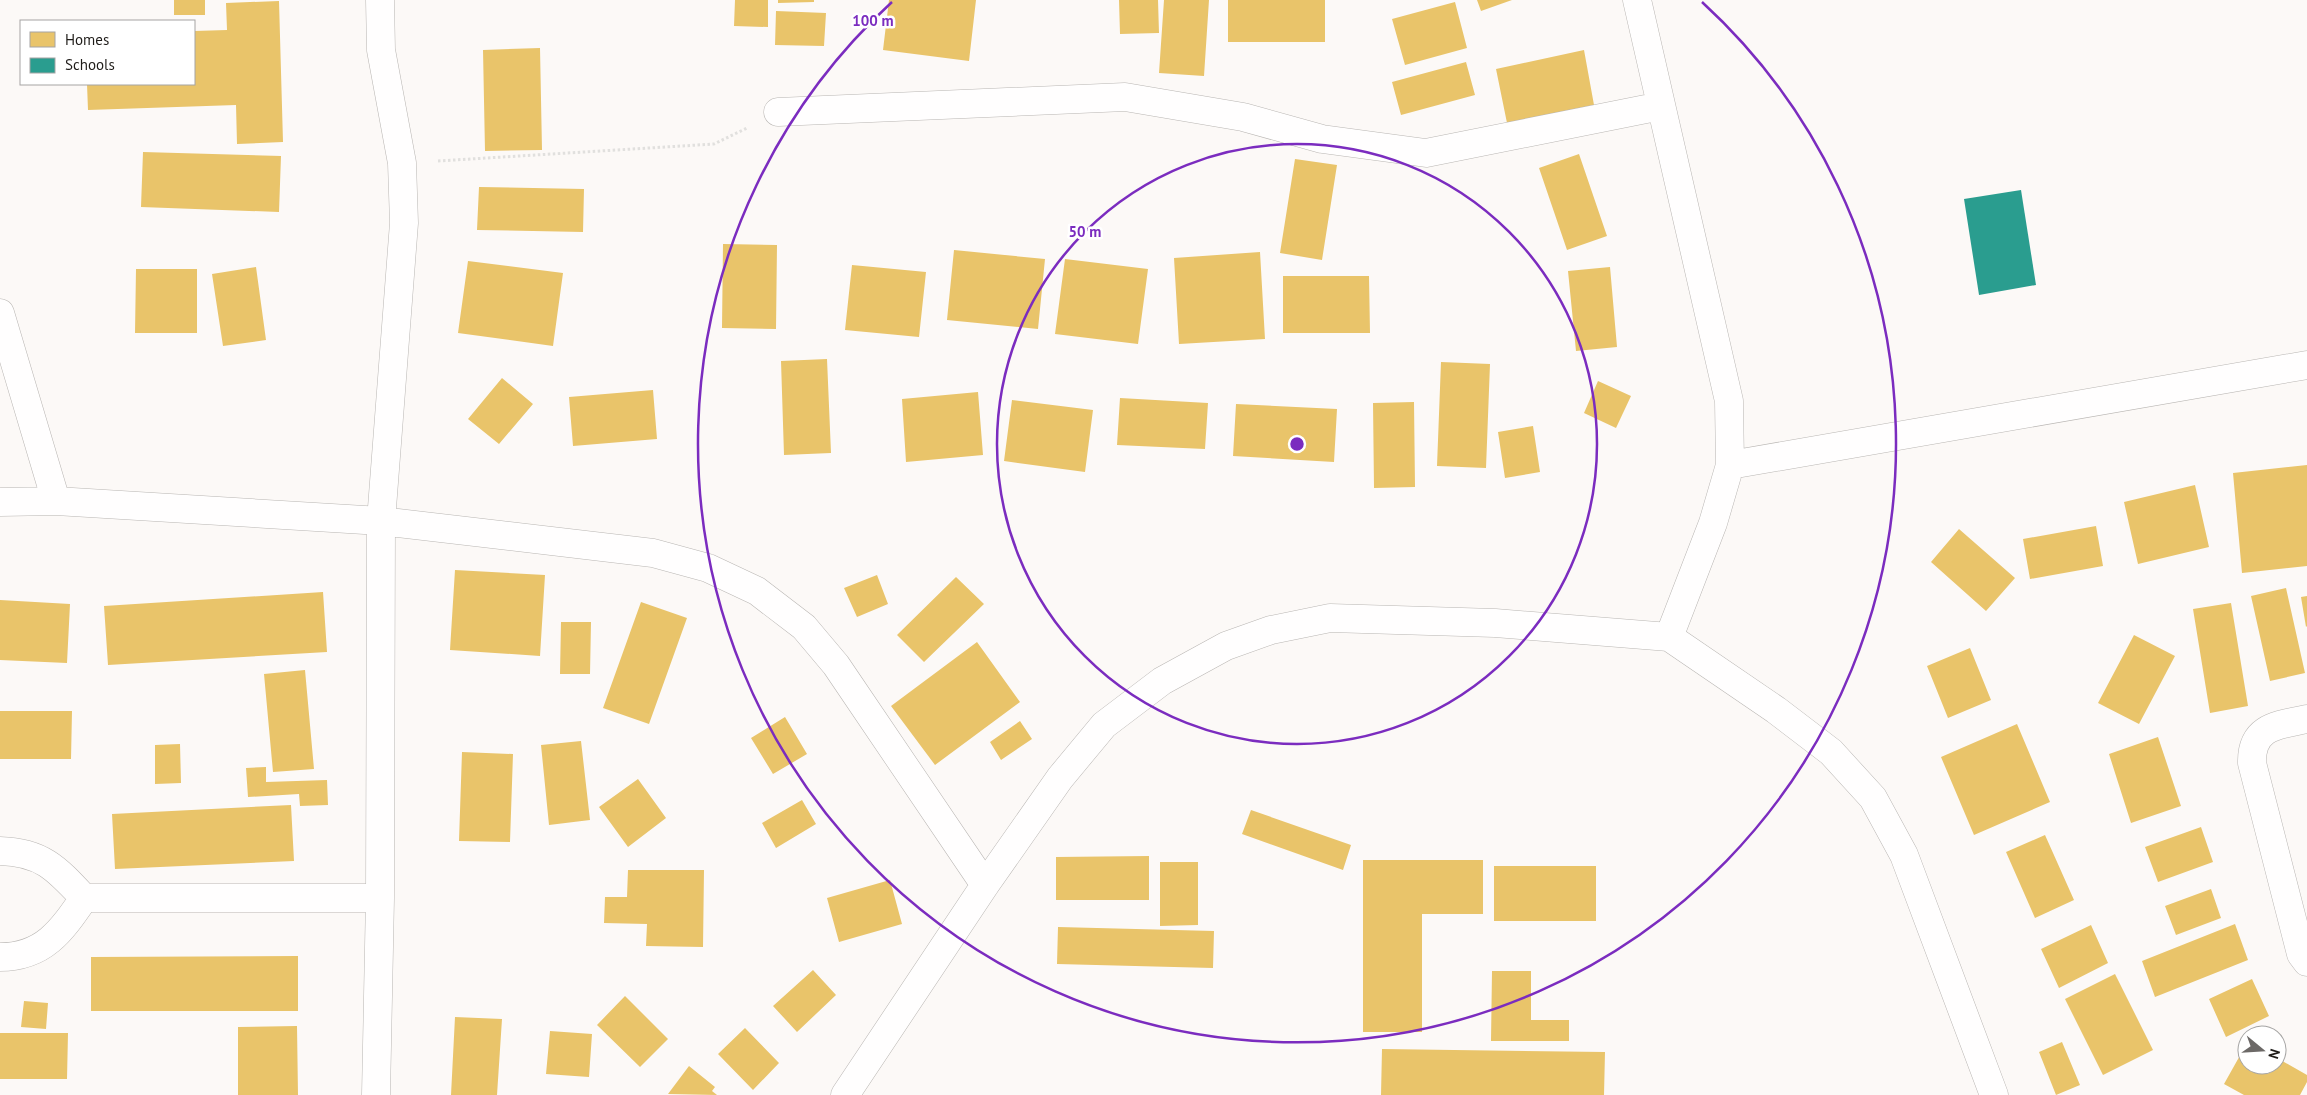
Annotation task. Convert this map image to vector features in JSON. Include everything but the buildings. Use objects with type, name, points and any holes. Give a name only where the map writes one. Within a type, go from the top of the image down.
[{"type":"street","points":[[376,1095],[380,898],[381,521],[404,223],[402,163],[381,50],[380,0]]},
{"type":"street","points":[[1637,0],[1729,401],[1730,465],[1713,523],[1668,637]]},
{"type":"street","points":[[778,112],[1125,97],[1243,117],[1322,139],[1426,153],[1661,106]]},
{"type":"street","points":[[0,313],[56,501]]},
{"type":"street","points":[[1730,465],[2307,365]]},
{"type":"street","points":[[0,502],[56,501],[381,521],[653,552],[708,568],[757,591],[804,627],[836,665],[985,885]]},
{"type":"street","points":[[845,1095],[985,885],[1060,778],[1104,725],[1162,681],[1226,646],[1271,630],[1330,618],[1495,623],[1668,637],[1776,710],[1831,752],[1873,798],[1904,855],[1994,1095]]},
{"type":"street","points":[[2307,719],[2273,726],[2257,736],[2251,749],[2252,763],[2301,954],[2307,962]]},
{"type":"street","points":[[0,851],[18,852],[44,860],[62,874],[84,898],[380,898]]},
{"type":"street","points":[[0,957],[9,957],[39,948],[60,932],[84,898]]},
{"type":"path","points":[[402,163],[714,144],[778,112]]}]
